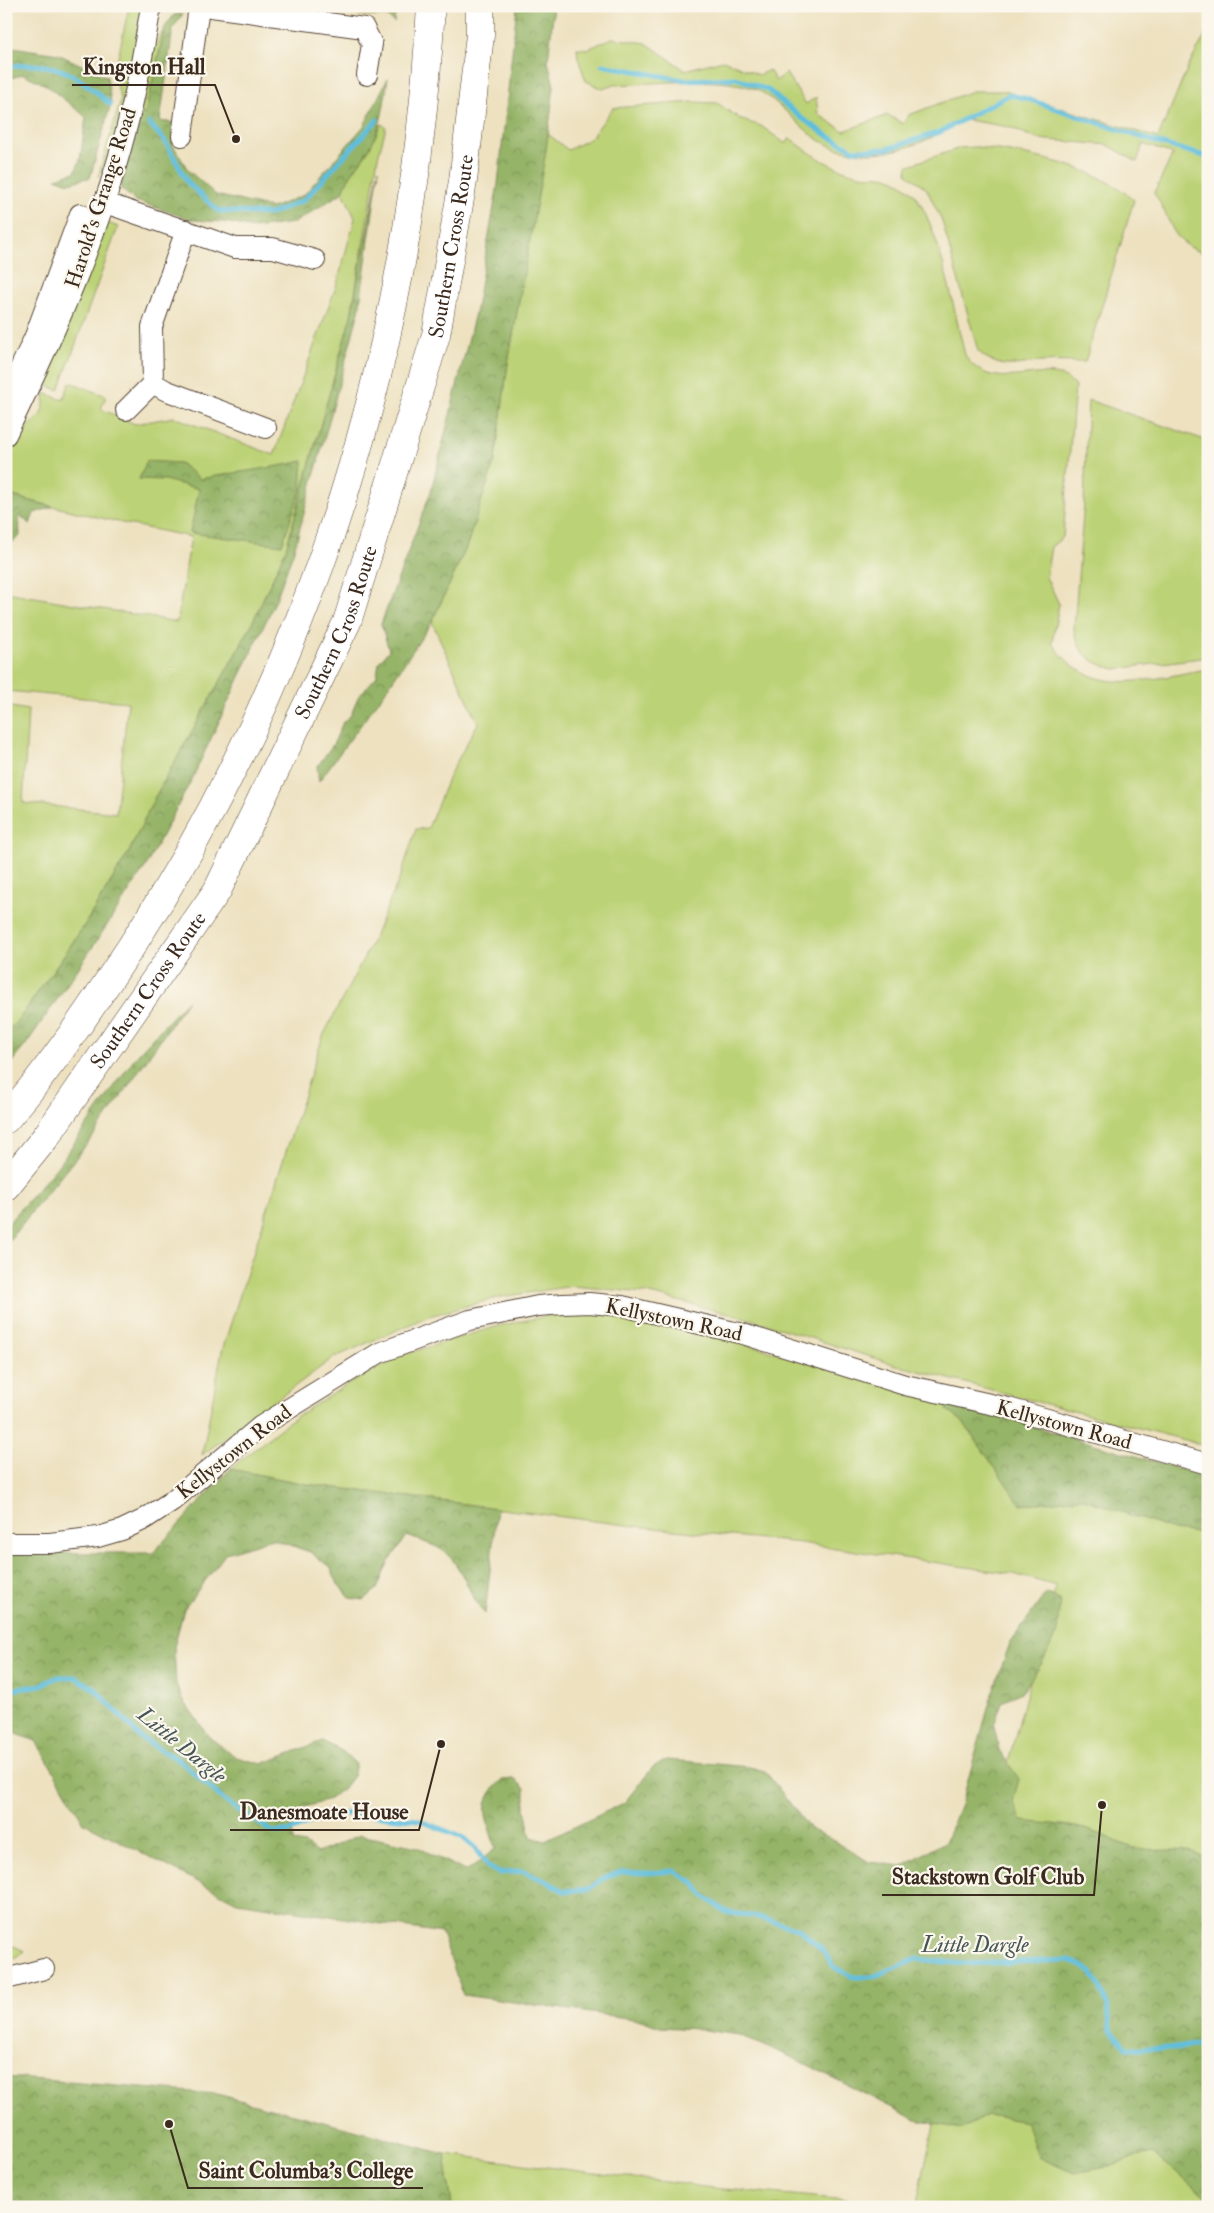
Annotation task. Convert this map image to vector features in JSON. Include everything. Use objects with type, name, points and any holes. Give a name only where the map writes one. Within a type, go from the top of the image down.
[{"type":"highway","name":"Southern Cross Route","points":[[6,1119],[79,1028],[185,861],[224,786],[303,615],[330,541],[362,438],[400,280],[420,148],[430,6]]},
{"type":"highway","name":"Southern Cross Route","points":[[6,1186],[45,1138],[217,891],[346,622],[436,335],[458,205],[480,35],[480,6]]},
{"type":"highway","points":[[458,205],[479,173],[498,6]]},
{"type":"street","name":"Harold's Grange Road","points":[[6,436],[23,382],[103,202],[131,110],[151,6]]},
{"type":"street","points":[[182,136],[199,6]]},
{"type":"street","points":[[204,6],[364,28],[372,44],[367,76]]},
{"type":"street","points":[[103,202],[235,248],[273,248],[315,260]]},
{"type":"street","name":"Harold's Grange Road","points":[[59,299],[80,214]]},
{"type":"street","points":[[126,410],[154,383],[152,327],[186,230]]},
{"type":"street","name":"Harold's Grange Road","points":[[6,399],[23,382]]},
{"type":"street","points":[[154,383],[165,390],[266,428]]},
{"type":"street","name":"Kellystown Road","points":[[6,1543],[50,1543],[98,1537],[122,1530],[143,1520],[172,1501],[261,1426],[380,1353],[470,1320],[538,1306],[563,1304],[590,1303],[622,1306],[725,1329],[905,1385],[1008,1408],[1208,1464]]},
{"type":"street","points":[[6,1979],[44,1969]]},
{"type":"green space","points":[[129,6],[143,6],[116,130],[107,161],[98,177],[121,99],[114,77]]},
{"type":"green space","points":[[291,6],[386,6],[387,16],[370,16]]},
{"type":"green space","points":[[386,6],[396,6],[394,23],[387,16]]},
{"type":"green space","points":[[517,6],[554,6],[548,61],[554,86],[546,151],[508,363],[495,460],[466,548],[432,622],[383,695],[319,781],[317,767],[334,743],[343,722],[351,715],[358,697],[377,676],[379,662],[389,650],[381,624],[431,491],[476,309],[498,184]]},
{"type":"green space","points":[[183,14],[173,28],[160,121],[174,123],[173,145],[188,170],[216,195],[272,208],[304,195],[364,126],[388,78],[382,115],[377,132],[369,149],[348,180],[343,192],[294,223],[253,228],[225,222],[193,220],[136,201],[121,189],[141,113],[145,114],[165,27],[174,15]]},
{"type":"green space","points":[[165,27],[145,114],[141,113],[121,189],[120,183],[142,109],[154,49]]},
{"type":"green space","points":[[1208,30],[1208,255],[1185,244],[1178,237],[1154,193],[1173,154],[1143,144],[1137,162],[1108,145],[1037,139],[1009,127],[961,119],[928,139],[910,146],[871,153],[852,152],[833,147],[816,138],[769,97],[753,88],[738,84],[684,82],[612,85],[603,89],[586,81],[578,58],[577,48],[588,49],[612,38],[646,43],[685,70],[723,60],[759,75],[769,70],[776,81],[786,73],[806,104],[816,97],[818,114],[844,131],[888,115],[903,124],[909,115],[972,91],[1005,91],[1158,138],[1188,67]]},
{"type":"green space","points":[[6,46],[58,54],[107,77],[111,103],[90,178],[68,182],[56,178],[75,172],[80,160],[86,117],[46,85],[23,74],[6,80]]},
{"type":"green space","points":[[694,102],[717,103],[742,120],[761,126],[786,144],[790,138],[832,165],[850,173],[890,178],[905,186],[915,195],[926,214],[940,252],[965,355],[977,368],[991,375],[1006,377],[1052,374],[1065,378],[1075,387],[1063,537],[1051,547],[1046,577],[1059,604],[1052,643],[1068,661],[1085,673],[1104,680],[1123,682],[1144,680],[1208,669],[1208,1446],[896,1365],[754,1320],[646,1293],[573,1286],[501,1297],[429,1316],[333,1358],[202,1455],[222,1351],[323,1036],[372,942],[401,875],[416,829],[428,828],[451,772],[478,723],[432,622],[466,548],[495,460],[508,363],[548,134],[568,150],[591,138],[613,108]]},
{"type":"green space","points":[[381,124],[386,127],[378,157],[351,316],[286,549],[249,630],[155,797],[129,852],[82,929],[20,1018],[6,1032],[6,706],[28,710],[23,803],[116,813],[128,702],[6,691],[6,592],[177,622],[191,537],[122,523],[6,495],[6,460],[21,429],[40,416],[44,406],[44,393],[63,400],[70,382],[106,396],[101,409],[135,424],[174,417],[274,455],[337,284],[355,218],[343,192],[347,180],[369,149]]},
{"type":"green space","points":[[977,147],[1017,153],[1081,170],[1118,188],[1134,200],[1085,362],[1008,365],[994,362],[978,351],[942,221],[926,188],[907,174],[909,165],[960,148]]},
{"type":"green space","points":[[379,169],[359,311],[294,550],[275,602],[193,777],[146,866],[25,1046],[6,1069],[6,1032],[20,1018],[82,929],[129,852],[155,797],[249,630],[286,549],[351,316]]},
{"type":"green space","points":[[108,223],[118,227],[59,390],[41,384]]},
{"type":"green space","points":[[1088,400],[1208,441],[1208,657],[1116,669],[1099,664],[1087,656],[1078,644],[1074,628],[1084,503]]},
{"type":"green space","points":[[147,461],[180,463],[200,479],[303,461],[301,489],[282,545],[190,533],[199,489],[165,480],[139,479]]},
{"type":"green space","points":[[6,494],[53,507],[34,513],[30,524],[19,515],[20,536],[6,547]]},
{"type":"green space","points":[[188,1000],[92,1138],[6,1244],[6,1226],[57,1167],[136,1056]]},
{"type":"green space","points":[[609,1314],[687,1329],[761,1348],[1208,1477],[1208,2207],[452,2207],[445,2154],[713,2188],[916,2206],[937,2112],[971,1898],[1056,1586],[1014,1574],[801,1543],[634,1526],[306,1484],[230,1469],[292,1419],[350,1383],[402,1355],[498,1326],[552,1315]]},
{"type":"green space","points":[[948,1402],[1208,1477],[1208,1534],[1173,1530],[1081,1498],[1021,1505],[963,1422],[947,1410]]},
{"type":"green space","points":[[230,1469],[306,1484],[497,1508],[485,1614],[473,1597],[453,1560],[446,1553],[437,1547],[407,1536],[388,1563],[377,1589],[364,1600],[350,1598],[338,1584],[330,1567],[310,1552],[272,1539],[226,1553],[184,1609],[174,1647],[176,1684],[183,1700],[209,1737],[236,1757],[262,1764],[322,1741],[342,1751],[356,1764],[353,1776],[343,1789],[326,1801],[302,1808],[292,1820],[293,1842],[305,1844],[317,1853],[360,1835],[417,1847],[465,1871],[495,1849],[487,1820],[486,1804],[494,1789],[502,1780],[514,1779],[525,1788],[525,1810],[531,1837],[545,1841],[624,1803],[653,1767],[666,1760],[749,1767],[765,1771],[810,1829],[828,1837],[869,1862],[902,1866],[945,1842],[961,1805],[992,1694],[1010,1643],[1046,1593],[1060,1600],[1057,1632],[1042,1663],[1023,1691],[1002,1702],[994,1725],[999,1750],[1019,1779],[1013,1802],[1022,1821],[1077,1827],[1138,1849],[1193,1852],[1208,1860],[1208,2198],[1151,2153],[1102,2168],[1074,2173],[1038,2157],[1026,2122],[988,2115],[961,2129],[916,2120],[800,2061],[739,2035],[698,2029],[660,2027],[641,2020],[463,1995],[442,1933],[237,1902],[84,1823],[36,1741],[6,1730],[6,1553],[153,1553]]},
{"type":"green space","points":[[6,1942],[24,1951],[6,1964]]},
{"type":"green space","points":[[6,2077],[217,2094],[445,2154],[452,2207],[6,2207]]},
{"type":"waterway","points":[[6,67],[38,65],[63,71],[85,84],[110,104]]},
{"type":"waterway","points":[[602,65],[684,80],[736,78],[768,90],[800,117],[828,136],[854,150],[886,149],[940,132],[1009,95],[1024,98],[1152,141],[1208,157]]},
{"type":"waterway","points":[[149,123],[165,141],[188,183],[218,211],[271,214],[304,200],[377,120]]},
{"type":"waterway","name":"Little Dargle","points":[[6,1687],[17,1689],[41,1685],[58,1677],[75,1677],[95,1689],[141,1738],[179,1760],[226,1802],[273,1832],[288,1832],[323,1817],[351,1813],[418,1820],[462,1837],[475,1848],[488,1867],[499,1873],[522,1871],[564,1891],[589,1889],[603,1879],[620,1872],[674,1871],[693,1882],[704,1896],[726,1912],[763,1918],[800,1930],[823,1950],[834,1967],[853,1977],[872,1977],[917,1959],[963,1964],[1069,1960],[1092,1971],[1108,2006],[1110,2029],[1127,2048],[1178,2048],[1208,2042]]},
{"type":"place","name":"Kingston Hall","points":[[236,139]]},
{"type":"place","name":"Danesmoate House","points":[[441,1744]]},
{"type":"place","name":"Stackstown Golf Club","points":[[1102,1805]]},
{"type":"place","name":"Saint Columba's College","points":[[169,2124]]}]
